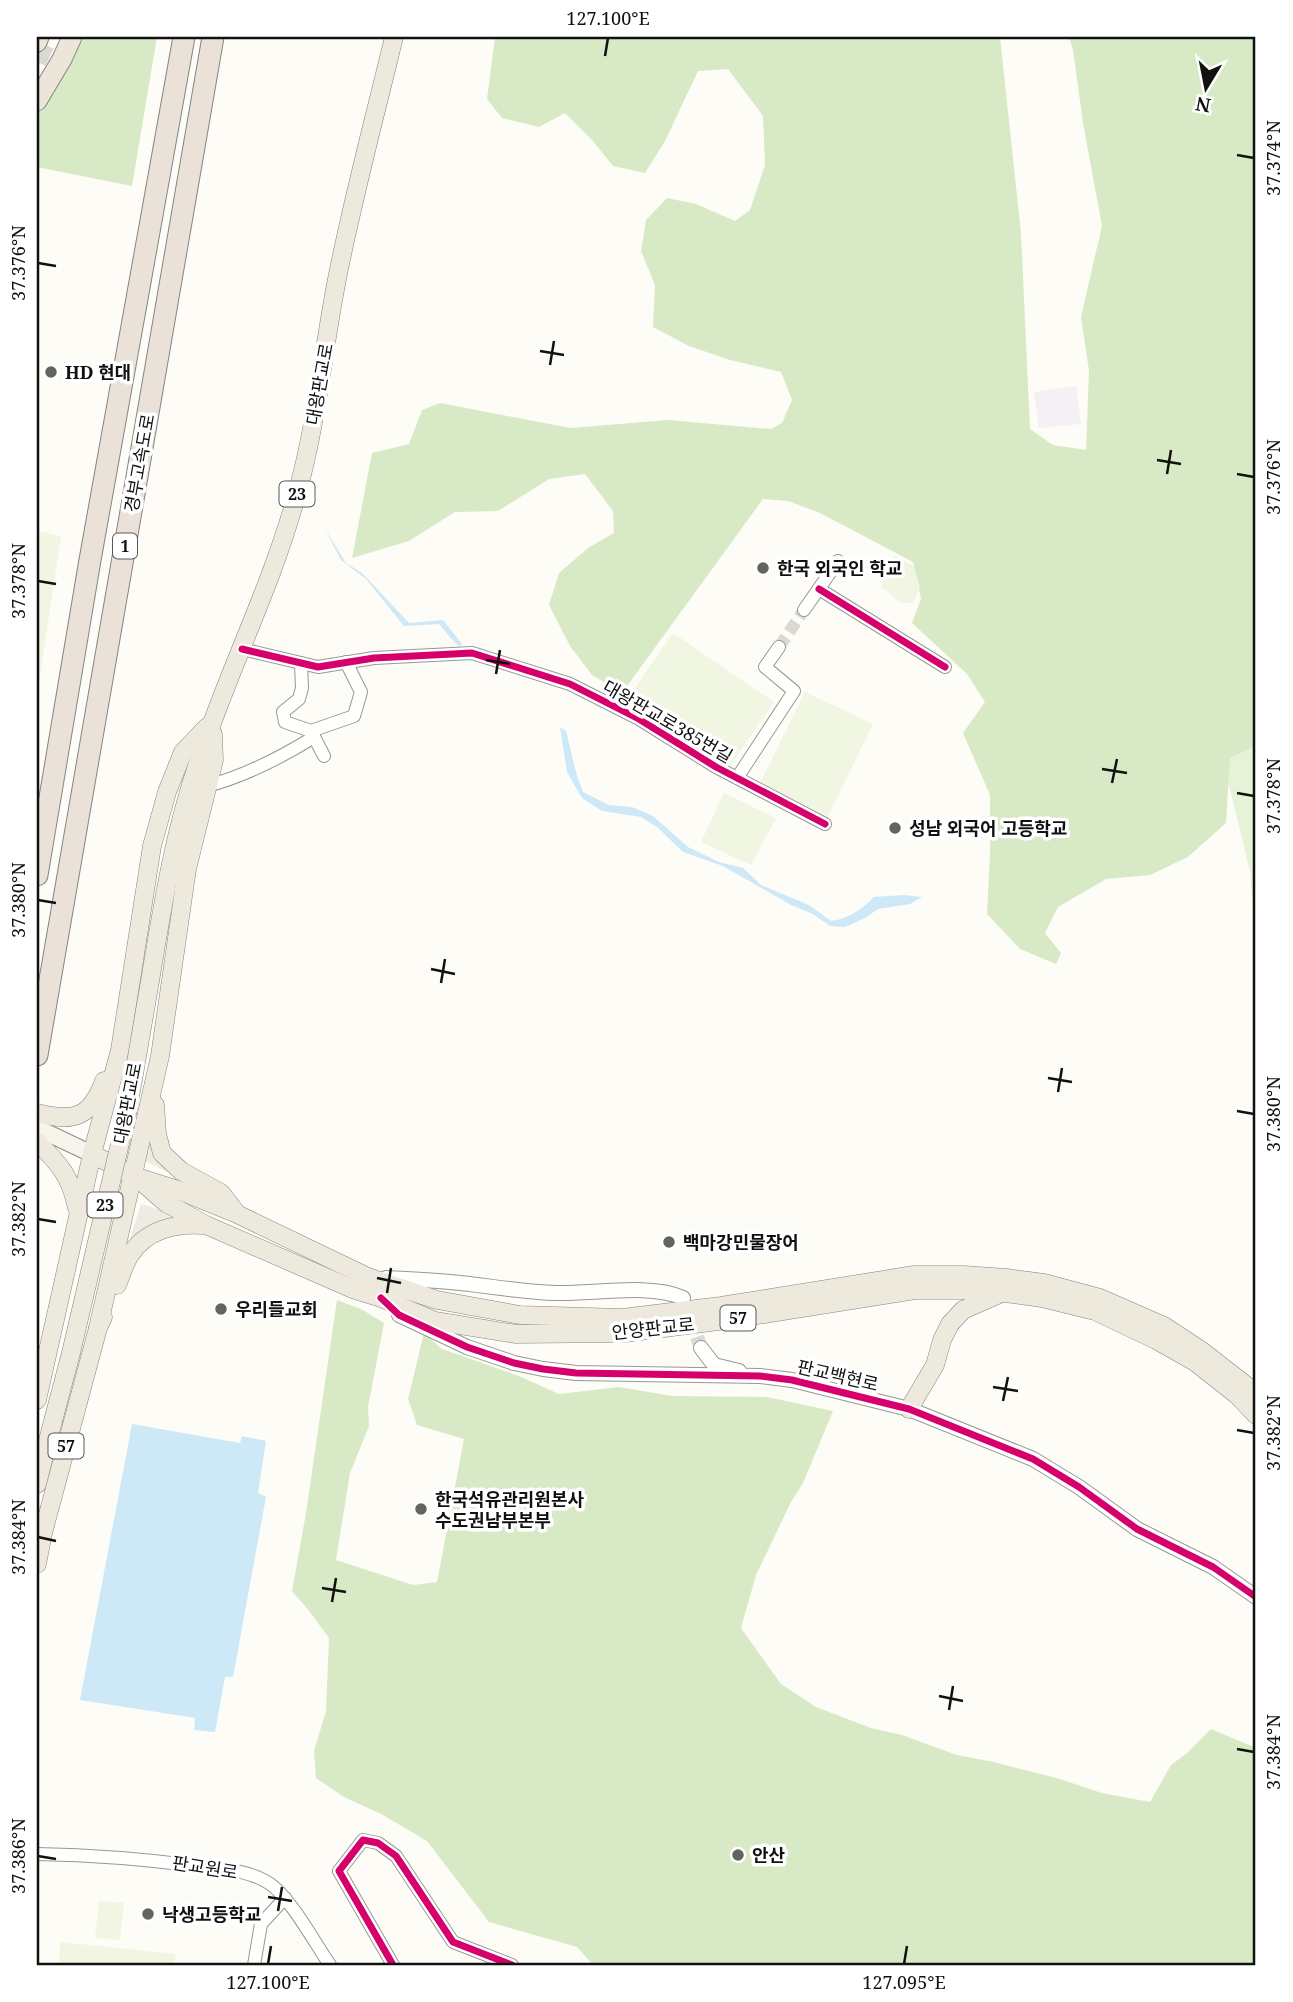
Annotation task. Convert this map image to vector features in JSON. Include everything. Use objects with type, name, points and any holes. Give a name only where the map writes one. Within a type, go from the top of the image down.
[{"type":"highway","points":[[37,42],[39,37]]},
{"type":"highway","points":[[37,101],[72,37]]},
{"type":"highway","name":"경부고속도로","points":[[37,875],[92,547],[184,37]]},
{"type":"highway","name":"경부고속도로","points":[[37,1055],[213,37]]},
{"type":"main road","name":"대왕판교로","points":[[37,1483],[71,1353],[128,1109],[173,849],[212,722],[282,543],[300,483],[338,272],[394,37]]},
{"type":"main road","name":"대왕판교로","points":[[99,1328],[160,1056],[187,869],[214,760],[212,722]]},
{"type":"main road","name":"대왕판교로","points":[[37,1400],[92,1154],[120,1050],[152,846],[167,792],[183,752],[212,722]]},
{"type":"main road","points":[[37,1113],[60,1118],[79,1116],[89,1109],[120,1050]]},
{"type":"main road","points":[[160,1056],[155,1108],[162,1153],[181,1171],[221,1193],[237,1214]]},
{"type":"main road","points":[[37,1128],[92,1154]]},
{"type":"main road","points":[[37,1142],[66,1173],[79,1215]]},
{"type":"main road","name":"안양판교로","points":[[92,1154],[134,1175],[237,1214],[368,1277],[437,1300],[520,1315],[622,1318],[721,1306],[914,1275],[1007,1278],[1045,1283],[1100,1298],[1164,1326],[1202,1351],[1256,1393]]},
{"type":"main road","name":"안양판교로","points":[[134,1175],[166,1203],[206,1225],[355,1290],[435,1321],[516,1334],[625,1333],[915,1290],[1005,1293],[1042,1298],[1095,1311],[1156,1340],[1195,1362],[1237,1395],[1256,1415]]},
{"type":"main road","name":"57","points":[[37,1564],[99,1328],[130,1255],[145,1239],[163,1229],[185,1224],[206,1225]]},
{"type":"main road","points":[[909,1409],[935,1365],[950,1324],[963,1310],[1005,1293]]},
{"type":"street","points":[[804,610],[838,561]]},
{"type":"street","points":[[819,589],[945,667]]},
{"type":"street","points":[[737,778],[794,691],[765,667],[779,647]]},
{"type":"street","name":"대왕판교로385번길","points":[[242,649],[318,667],[374,658],[472,653],[570,684],[639,719],[716,767],[825,824]]},
{"type":"street","points":[[207,786],[235,778],[289,753],[313,734],[354,716],[361,692],[346,662]]},
{"type":"street","points":[[301,663],[302,688],[299,699],[283,712],[285,722],[313,734],[324,756]]},
{"type":"street","points":[[368,1277],[556,1293],[643,1290],[672,1293],[683,1298]]},
{"type":"street","name":"판교백현로","points":[[380,1298],[399,1315],[467,1347],[514,1363],[576,1373],[760,1376],[792,1380],[909,1409],[1033,1459],[1079,1487],[1137,1529],[1213,1567],[1256,1597]]},
{"type":"street","points":[[688,1376],[699,1364],[701,1348],[714,1365],[760,1376]]},
{"type":"street","points":[[393,1965],[339,1871],[363,1840],[378,1843],[396,1856],[453,1942],[512,1965]]},
{"type":"street","name":"판교원로","points":[[37,1854],[159,1861],[245,1873],[272,1885],[285,1898],[330,1965]]},
{"type":"street","points":[[254,1965],[261,1924],[285,1898]]},
{"type":"shaded area","points":[[1076,386],[1081,424],[1039,428],[1034,392]]},
{"type":"shaded area","points":[[150,1134],[167,1172],[145,1161]]},
{"type":"shaded area","points":[[141,1204],[184,1217],[141,1231],[128,1245]]},
{"type":"green space","points":[[83,37],[157,37],[132,186],[37,167],[37,116],[58,86]]},
{"type":"green space","points":[[495,37],[1000,37],[1021,233],[1030,429],[1053,445],[1086,450],[1089,371],[1081,317],[1102,226],[1069,37],[1256,37],[1256,746],[1230,758],[1226,823],[1188,857],[1150,875],[1106,879],[1058,907],[1045,933],[1061,953],[1056,964],[1020,949],[987,914],[990,795],[963,733],[985,702],[967,674],[912,623],[921,599],[913,562],[820,513],[788,501],[763,499],[622,693],[592,675],[570,646],[549,605],[559,573],[588,548],[614,533],[613,511],[585,474],[549,479],[498,511],[455,512],[409,541],[352,558],[372,453],[409,444],[422,410],[440,403],[570,428],[668,420],[771,429],[782,423],[792,400],[781,372],[730,360],[689,346],[653,327],[655,285],[641,251],[646,220],[667,198],[696,204],[735,221],[750,210],[765,165],[763,116],[728,69],[698,71],[665,141],[645,173],[613,166],[565,113],[539,127],[502,118],[487,99]]},
{"type":"green space","points":[[37,531],[61,536],[37,695]]},
{"type":"green space","points":[[895,555],[913,566],[920,586],[913,603],[902,603],[881,587],[884,571]]},
{"type":"green space","points":[[673,633],[774,702],[728,769],[627,699]]},
{"type":"green space","points":[[805,692],[873,724],[828,816],[760,783]]},
{"type":"green space","points":[[1256,729],[1256,945],[1250,871],[1220,749]]},
{"type":"green space","points":[[724,793],[776,818],[751,865],[701,842]]},
{"type":"green space","points":[[337,1300],[361,1309],[384,1323],[368,1407],[369,1426],[350,1473],[336,1560],[413,1585],[437,1582],[464,1439],[417,1425],[408,1399],[424,1333],[442,1349],[519,1376],[559,1394],[619,1387],[672,1396],[767,1397],[833,1411],[803,1483],[756,1575],[741,1628],[781,1684],[816,1707],[871,1728],[902,1735],[957,1755],[1060,1779],[1102,1793],[1150,1802],[1171,1765],[1211,1729],[1256,1748],[1256,1965],[593,1965],[577,1947],[489,1922],[427,1841],[381,1814],[344,1797],[316,1778],[314,1751],[326,1711],[329,1638],[292,1591]]},
{"type":"green space","points":[[99,1901],[124,1903],[120,1940],[95,1938]]},
{"type":"green space","points":[[60,1942],[176,1954],[174,1965],[59,1965]]},
{"type":"water","points":[[325,529],[346,563],[362,573],[409,623],[443,620],[462,644],[460,646],[455,643],[439,624],[404,626],[366,579],[341,560]]},
{"type":"water","points":[[560,727],[566,731],[583,792],[609,805],[632,807],[653,816],[688,847],[719,862],[743,868],[761,885],[809,905],[831,921],[855,913],[874,897],[922,897],[910,904],[878,909],[845,927],[830,926],[813,914],[791,905],[723,866],[683,852],[657,827],[641,817],[602,811],[582,798],[567,772]]},
{"type":"water","points":[[132,1424],[240,1443],[242,1436],[266,1441],[258,1493],[266,1497],[233,1677],[225,1677],[215,1732],[194,1730],[195,1718],[80,1700]]},
{"type":"tunnel","points":[[37,62],[48,37]]},
{"type":"tunnel","points":[[779,647],[804,610]]},
{"type":"tunnel","points":[[690,1317],[701,1348]]},
{"type":"cycle path","points":[[819,589],[945,667]]},
{"type":"cycle path","points":[[242,649],[318,667],[374,658],[472,653],[570,684],[639,719],[716,767],[825,824]]},
{"type":"cycle path","points":[[381,1298],[399,1315],[467,1347],[514,1363],[576,1373],[760,1376],[792,1380],[909,1409],[1033,1459],[1079,1487],[1137,1529],[1213,1567],[1256,1597]]},
{"type":"cycle path","points":[[393,1965],[339,1871],[363,1840],[378,1843],[396,1856],[453,1942],[512,1965]]},
{"type":"place","name":"HD 현대","points":[[51,372]]},
{"type":"place","name":"한국 외국인 학교","points":[[763,568]]},
{"type":"place","name":"성남 외국어 고등학교","points":[[895,828]]},
{"type":"place","name":"백마강민물장어","points":[[669,1242]]},
{"type":"place","name":"우리들교회","points":[[221,1309]]},
{"type":"place","name":"한국석유관리원본사 수도권남부본부","points":[[421,1509]]},
{"type":"place","name":"안산","points":[[738,1855]]},
{"type":"place","name":"낙생고등학교","points":[[148,1914]]}]
